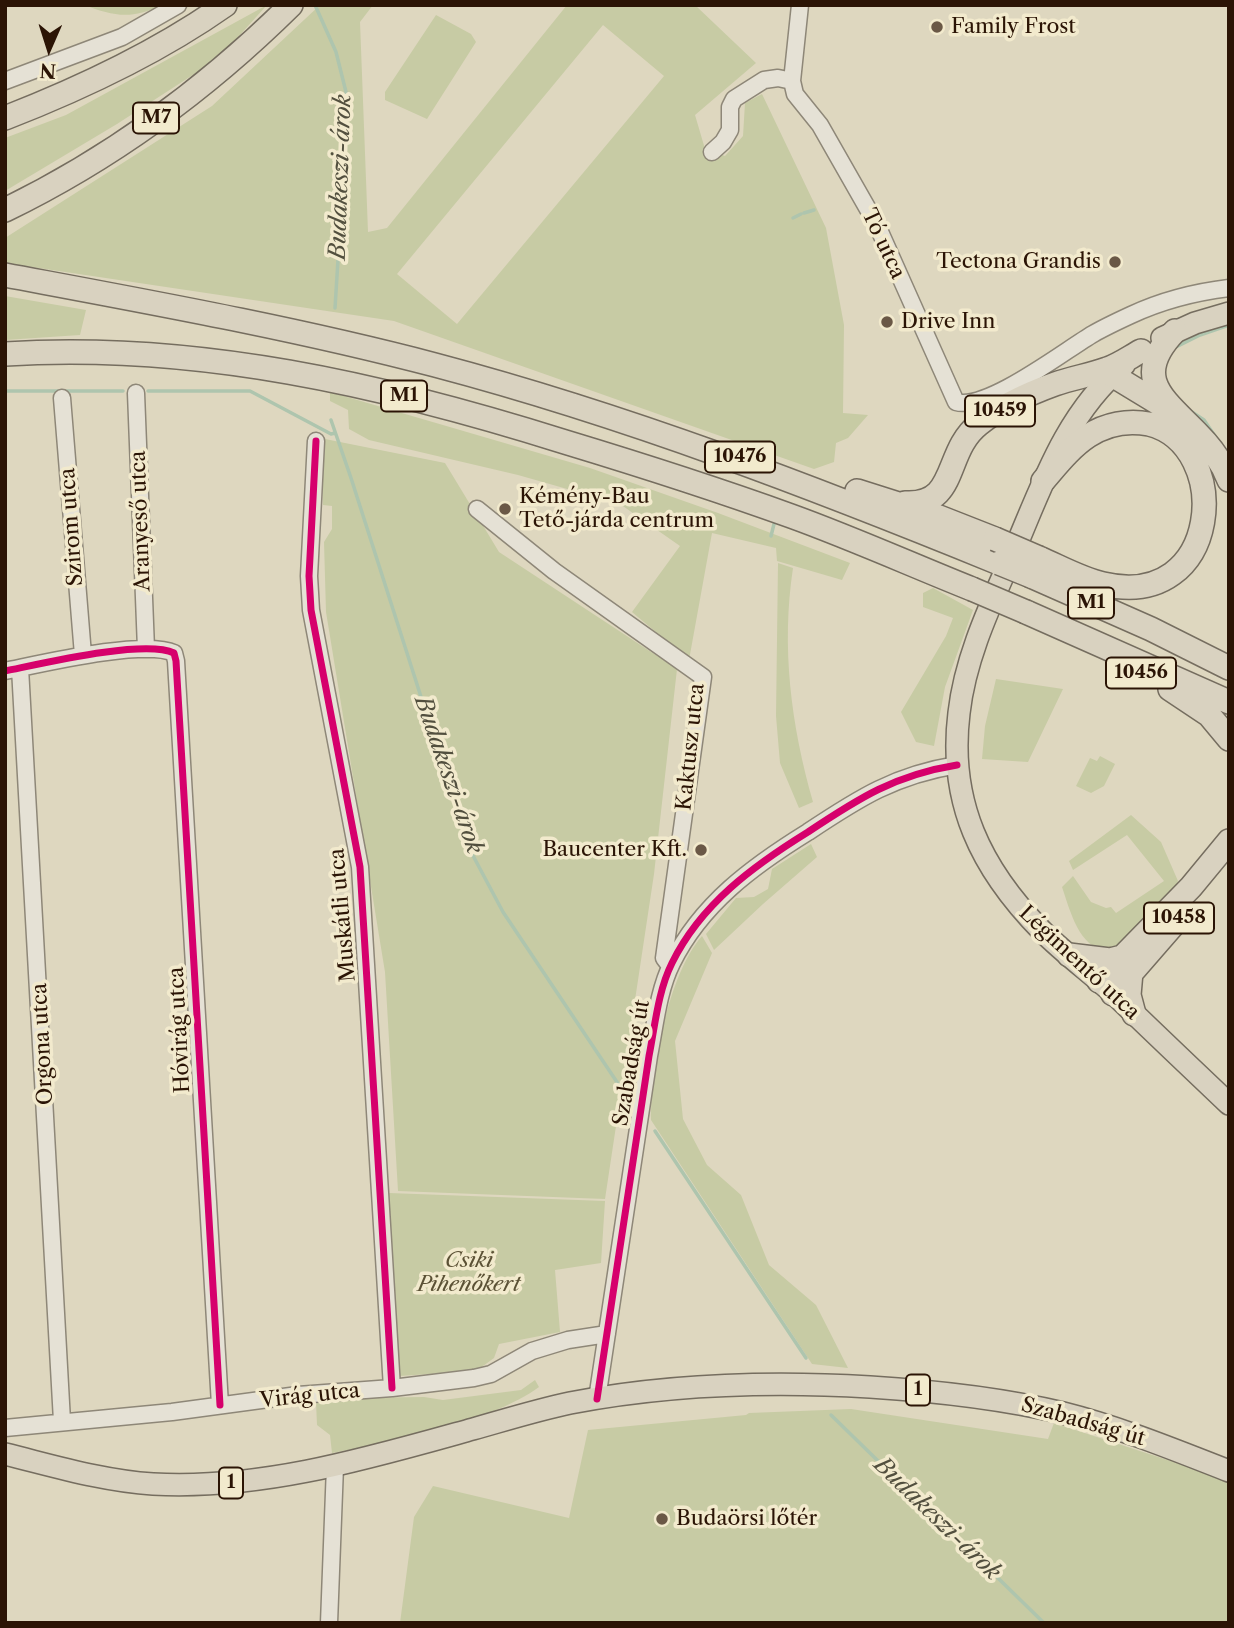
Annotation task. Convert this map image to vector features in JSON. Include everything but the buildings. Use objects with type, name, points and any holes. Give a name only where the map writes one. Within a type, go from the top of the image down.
[{"type":"highway","points":[[5,118],[109,73],[162,46],[225,5]]},
{"type":"highway","name":"M7","points":[[5,210],[102,155],[186,97],[228,63],[291,5]]},
{"type":"highway","name":"M1","points":[[5,275],[187,309],[435,365],[804,481],[991,548]]},
{"type":"highway","points":[[1175,331],[1159,349],[1154,374],[1157,391],[1213,451],[1229,480]]},
{"type":"highway","name":"10459","points":[[894,503],[917,504],[936,497],[945,483],[960,444],[967,434],[986,418],[1053,385],[1109,369],[1141,351]]},
{"type":"highway","name":"M1","points":[[5,354],[48,352],[214,360],[275,368],[386,391],[494,419],[672,475],[796,518],[972,589],[1229,702]]},
{"type":"highway","points":[[1112,375],[1177,414]]},
{"type":"highway","points":[[804,481],[894,503],[1035,567],[1103,584],[1130,587],[1153,584],[1179,572],[1194,559],[1207,538],[1215,506],[1213,485],[1205,463],[1191,445],[1165,429],[1141,423],[1117,424],[1091,434],[1069,451],[1043,481]]},
{"type":"highway","name":"M1","points":[[1035,567],[1229,668]]},
{"type":"highway","name":"10456","points":[[1035,616],[1192,703],[1209,715],[1229,738]]},
{"type":"highway","points":[[1106,987],[1229,841]]},
{"type":"highway","name":"10458","points":[[1126,964],[1229,867]]},
{"type":"highway","points":[[1069,955],[1126,964]]},
{"type":"highway","points":[[1126,964],[1134,1014]]},
{"type":"main road","name":"Légimentő utca","points":[[1229,313],[1175,331],[1141,351],[1112,375],[1074,422],[1043,481],[979,634],[965,678],[959,713],[957,765],[962,801],[969,824],[981,850],[1013,900],[1229,1104]]},
{"type":"main road","name":"Szabadság út","points":[[5,1454],[98,1476],[154,1484],[201,1485],[251,1481],[335,1466],[536,1412],[597,1399],[740,1384],[818,1384],[936,1392],[1009,1402],[1065,1414],[1131,1434],[1229,1471]]},
{"type":"street","points":[[5,81],[122,37],[178,5]]},
{"type":"street","points":[[712,152],[723,142],[730,130],[730,107],[734,99],[764,80],[778,78],[792,81],[800,5]]},
{"type":"street","name":"Tó utca","points":[[792,81],[795,94],[820,125],[877,225],[956,402],[969,403],[989,397],[1094,333],[1141,310],[1172,300],[1229,288]]},
{"type":"street","name":"Aranyeső utca","points":[[136,393],[146,649]]},
{"type":"street","name":"Szirom utca","points":[[62,398],[83,655]]},
{"type":"street","name":"Muskátli utca","points":[[316,441],[309,576],[311,610],[360,867],[392,1388]]},
{"type":"street","name":"Kaktusz utca","points":[[477,509],[554,571],[702,677],[664,958],[670,966]]},
{"type":"street","points":[[13,669],[83,655],[146,649]]},
{"type":"street","name":"Hóvirág utca","points":[[146,649],[173,653],[177,675],[220,1405]]},
{"type":"street","name":"Orgona utca","points":[[13,669],[62,1421]]},
{"type":"street","name":"Szabadság út","points":[[597,1399],[649,1056],[670,966],[682,944],[699,921],[738,880],[760,862],[868,793],[911,776],[957,765]]},
{"type":"street","name":"Virág utca","points":[[5,1428],[172,1412],[298,1395],[392,1388],[491,1374],[532,1351],[568,1340],[607,1334]]},
{"type":"street","points":[[329,1623],[335,1466]]},
{"type":"green space","points":[[84,5],[161,5],[141,13],[122,15]]},
{"type":"green space","points":[[267,5],[219,58],[117,124],[5,191],[5,138],[66,115]]},
{"type":"green space","points":[[320,5],[373,5],[360,22],[368,232],[387,228],[567,5],[695,5],[756,63],[695,115],[705,149],[725,156],[743,136],[745,103],[762,94],[826,228],[844,325],[843,413],[868,415],[848,438],[836,443],[834,462],[814,469],[394,321],[5,263],[5,238],[212,106]],"holes":[[[603,25],[664,76],[457,324],[397,274]]]},
{"type":"green space","points":[[436,15],[471,34],[476,42],[427,119],[385,100],[385,92]]},
{"type":"green space","points":[[5,296],[86,310],[80,335],[5,340]]},
{"type":"green space","points":[[330,392],[590,468],[850,563],[842,580],[777,561],[776,548],[712,533],[689,660],[632,612],[680,546],[620,504],[518,475],[369,440],[349,429],[348,410],[330,401]]},
{"type":"green space","points":[[320,438],[445,463],[499,552],[677,669],[654,874],[605,1199],[398,1191],[385,972],[326,612],[324,542],[332,529],[332,506],[323,505]]},
{"type":"green space","points":[[778,563],[793,568],[788,627],[790,686],[799,744],[813,802],[799,808],[780,763],[776,716]]},
{"type":"green space","points":[[933,588],[973,610],[945,687],[934,746],[916,742],[901,712],[946,636],[953,618],[923,607],[923,593]]},
{"type":"green space","points":[[996,679],[1063,689],[1028,762],[982,759],[985,726]]},
{"type":"green space","points":[[1100,756],[1115,764],[1104,786],[1091,793],[1076,786],[1090,758],[1097,761]]},
{"type":"green space","points":[[1131,815],[1161,842],[1178,881],[1174,894],[1119,947],[1106,950],[1087,941],[1080,932],[1062,887],[1073,876],[1091,902],[1106,908],[1111,907],[1116,913],[1164,881],[1127,835],[1073,870],[1069,861]]},
{"type":"green space","points":[[811,844],[817,857],[714,950],[706,934],[736,898],[754,897],[768,889],[772,869]]},
{"type":"green space","points":[[702,936],[712,953],[675,1041],[683,1119],[707,1165],[741,1195],[769,1265],[816,1305],[848,1368],[812,1364],[651,1120],[658,1050],[671,998],[690,953]]},
{"type":"green space","name":"Csiki Pihenőkert","points":[[389,1193],[605,1201],[601,1263],[555,1270],[560,1332],[499,1344],[494,1358],[476,1371],[399,1376]]},
{"type":"green space","points":[[535,1380],[539,1387],[495,1411],[440,1429],[382,1443],[332,1453],[330,1435],[317,1425],[316,1402],[342,1398],[424,1397],[443,1400],[521,1390]]},
{"type":"green space","points":[[851,1409],[1048,1439],[1054,1423],[1229,1480],[1229,1623],[400,1623],[414,1517],[433,1486],[569,1518],[588,1430],[749,1413]]},
{"type":"waterway","name":"Budakeszi-árok","points":[[315,5],[336,52],[348,100],[335,308]]},
{"type":"waterway","points":[[804,213],[814,210]]},
{"type":"waterway","points":[[793,218],[801,214]]},
{"type":"waterway","points":[[1176,347],[1229,325]]},
{"type":"waterway","points":[[5,391],[123,391]]},
{"type":"waterway","points":[[148,391],[250,391],[331,434],[335,433]]},
{"type":"waterway","points":[[1186,408],[1204,420],[1217,439]]},
{"type":"waterway","name":"Budakeszi-árok","points":[[331,420],[470,850],[503,912],[629,1100]]},
{"type":"waterway","points":[[771,536],[774,524]]},
{"type":"waterway","name":"Budakeszi-árok","points":[[655,1131],[806,1358]]},
{"type":"waterway","name":"Budakeszi-árok","points":[[831,1415],[1044,1623]]},
{"type":"cycle path","points":[[316,441],[309,576],[311,610],[360,867],[392,1388]]},
{"type":"cycle path","points":[[5,671],[117,651],[160,649],[174,653],[220,1405]]},
{"type":"cycle path","points":[[597,1399],[649,1056],[663,985],[672,963],[698,922],[713,905],[748,873],[788,845],[878,790],[915,775],[957,765]]},
{"type":"place","name":"Family Frost","points":[[937,27]]},
{"type":"place","name":"Tectona Grandis","points":[[1115,262]]},
{"type":"place","name":"Drive Inn","points":[[887,322]]},
{"type":"place","name":"Kémény-Bau Tető-járda centrum","points":[[505,509]]},
{"type":"place","name":"Baucenter Kft.","points":[[701,850]]},
{"type":"place","name":"Budaörsi lőtér","points":[[662,1519]]}]
